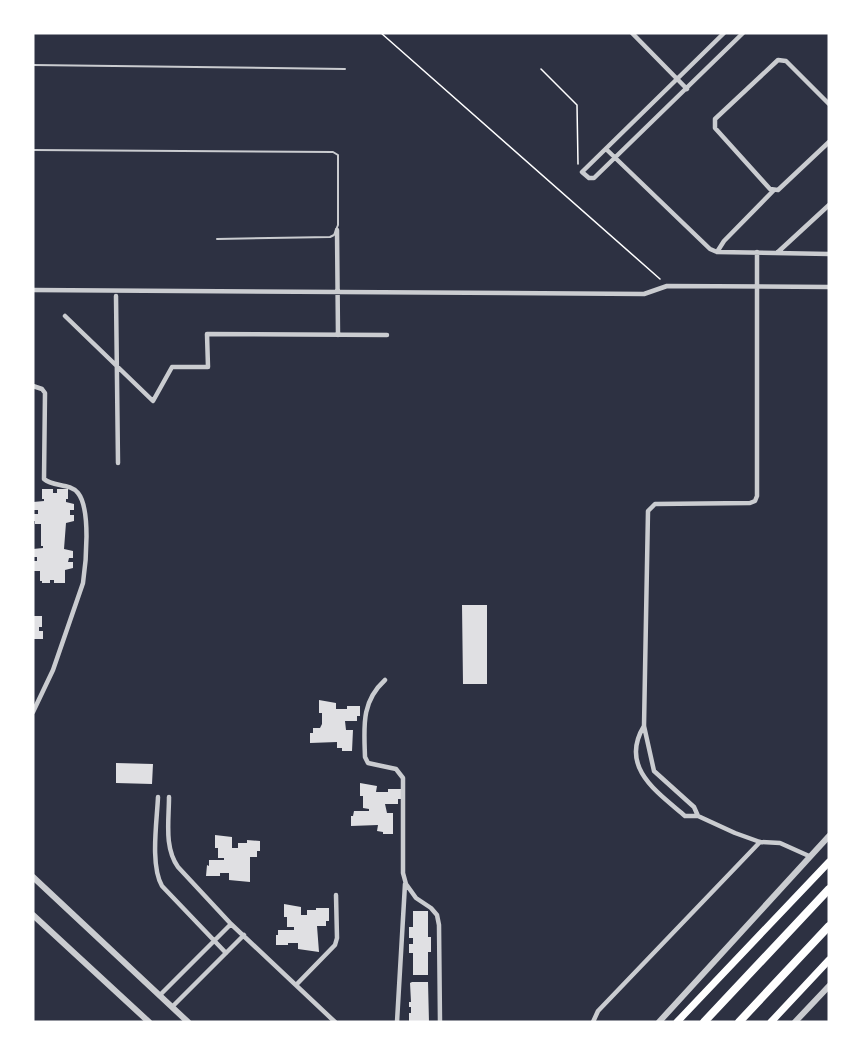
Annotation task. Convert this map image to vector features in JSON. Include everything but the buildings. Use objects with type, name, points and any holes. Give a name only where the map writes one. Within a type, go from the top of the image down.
[{"type":"highway","points":[[704,1022],[829,890]]},
{"type":"highway","points":[[739,1022],[829,926]]},
{"type":"main road","points":[[677,1022],[829,862]]},
{"type":"main road","points":[[771,1022],[829,960]]},
{"type":"street","points":[[632,33],[687,89]]},
{"type":"street","points":[[724,33],[582,172],[589,178],[594,178],[743,33]]},
{"type":"street","points":[[774,190],[770,189],[715,128],[716,119],[778,60],[786,61],[829,104]]},
{"type":"street","points":[[717,252],[724,241],[774,190],[778,190],[829,142]]},
{"type":"street","points":[[606,149],[710,249],[717,252],[829,254]]},
{"type":"street","points":[[778,253],[829,205]]},
{"type":"street","points":[[337,230],[338,335]]},
{"type":"street","points":[[698,816],[694,807],[654,771],[644,726],[648,511],[655,504],[750,503],[755,501],[757,496],[757,252]]},
{"type":"street","points":[[33,290],[644,294],[667,286],[829,287]]},
{"type":"street","points":[[116,296],[118,463]]},
{"type":"street","points":[[65,316],[153,401],[172,367],[208,367],[207,334],[387,335]]},
{"type":"street","points":[[33,386],[42,389],[45,393],[44,479],[48,483],[71,488],[78,493],[86,515],[83,583],[53,670],[33,712]]},
{"type":"street","points":[[385,680],[375,689],[366,706],[365,757],[368,763],[396,769],[404,778],[405,880],[397,1022]]},
{"type":"street","points":[[644,726],[637,737],[636,749],[642,775],[652,788],[686,816],[698,816],[719,827],[760,842],[780,843],[809,856]]},
{"type":"street","points":[[158,797],[156,865],[158,878],[162,886],[226,953]]},
{"type":"street","points":[[169,797],[168,844],[171,857],[231,924],[335,1022]]},
{"type":"street","points":[[659,1022],[829,836]]},
{"type":"street","points":[[593,1022],[598,1011],[760,842]]},
{"type":"street","points":[[33,877],[188,1022]]},
{"type":"street","points":[[405,880],[410,892],[437,915],[440,1022]]},
{"type":"street","points":[[296,985],[335,945],[337,938],[336,895]]},
{"type":"street","points":[[33,915],[149,1022]]},
{"type":"street","points":[[160,995],[231,924]]},
{"type":"street","points":[[172,1007],[244,935]]},
{"type":"street","points":[[795,1022],[829,986]]},
{"type":"lane","points":[[33,65],[345,69]]},
{"type":"lane","points":[[33,150],[333,152],[339,158],[337,230],[330,237],[217,239]]},
{"type":"path","points":[[381,33],[667,286]]},
{"type":"path","points":[[541,69],[577,105],[578,164],[582,172]]}]
